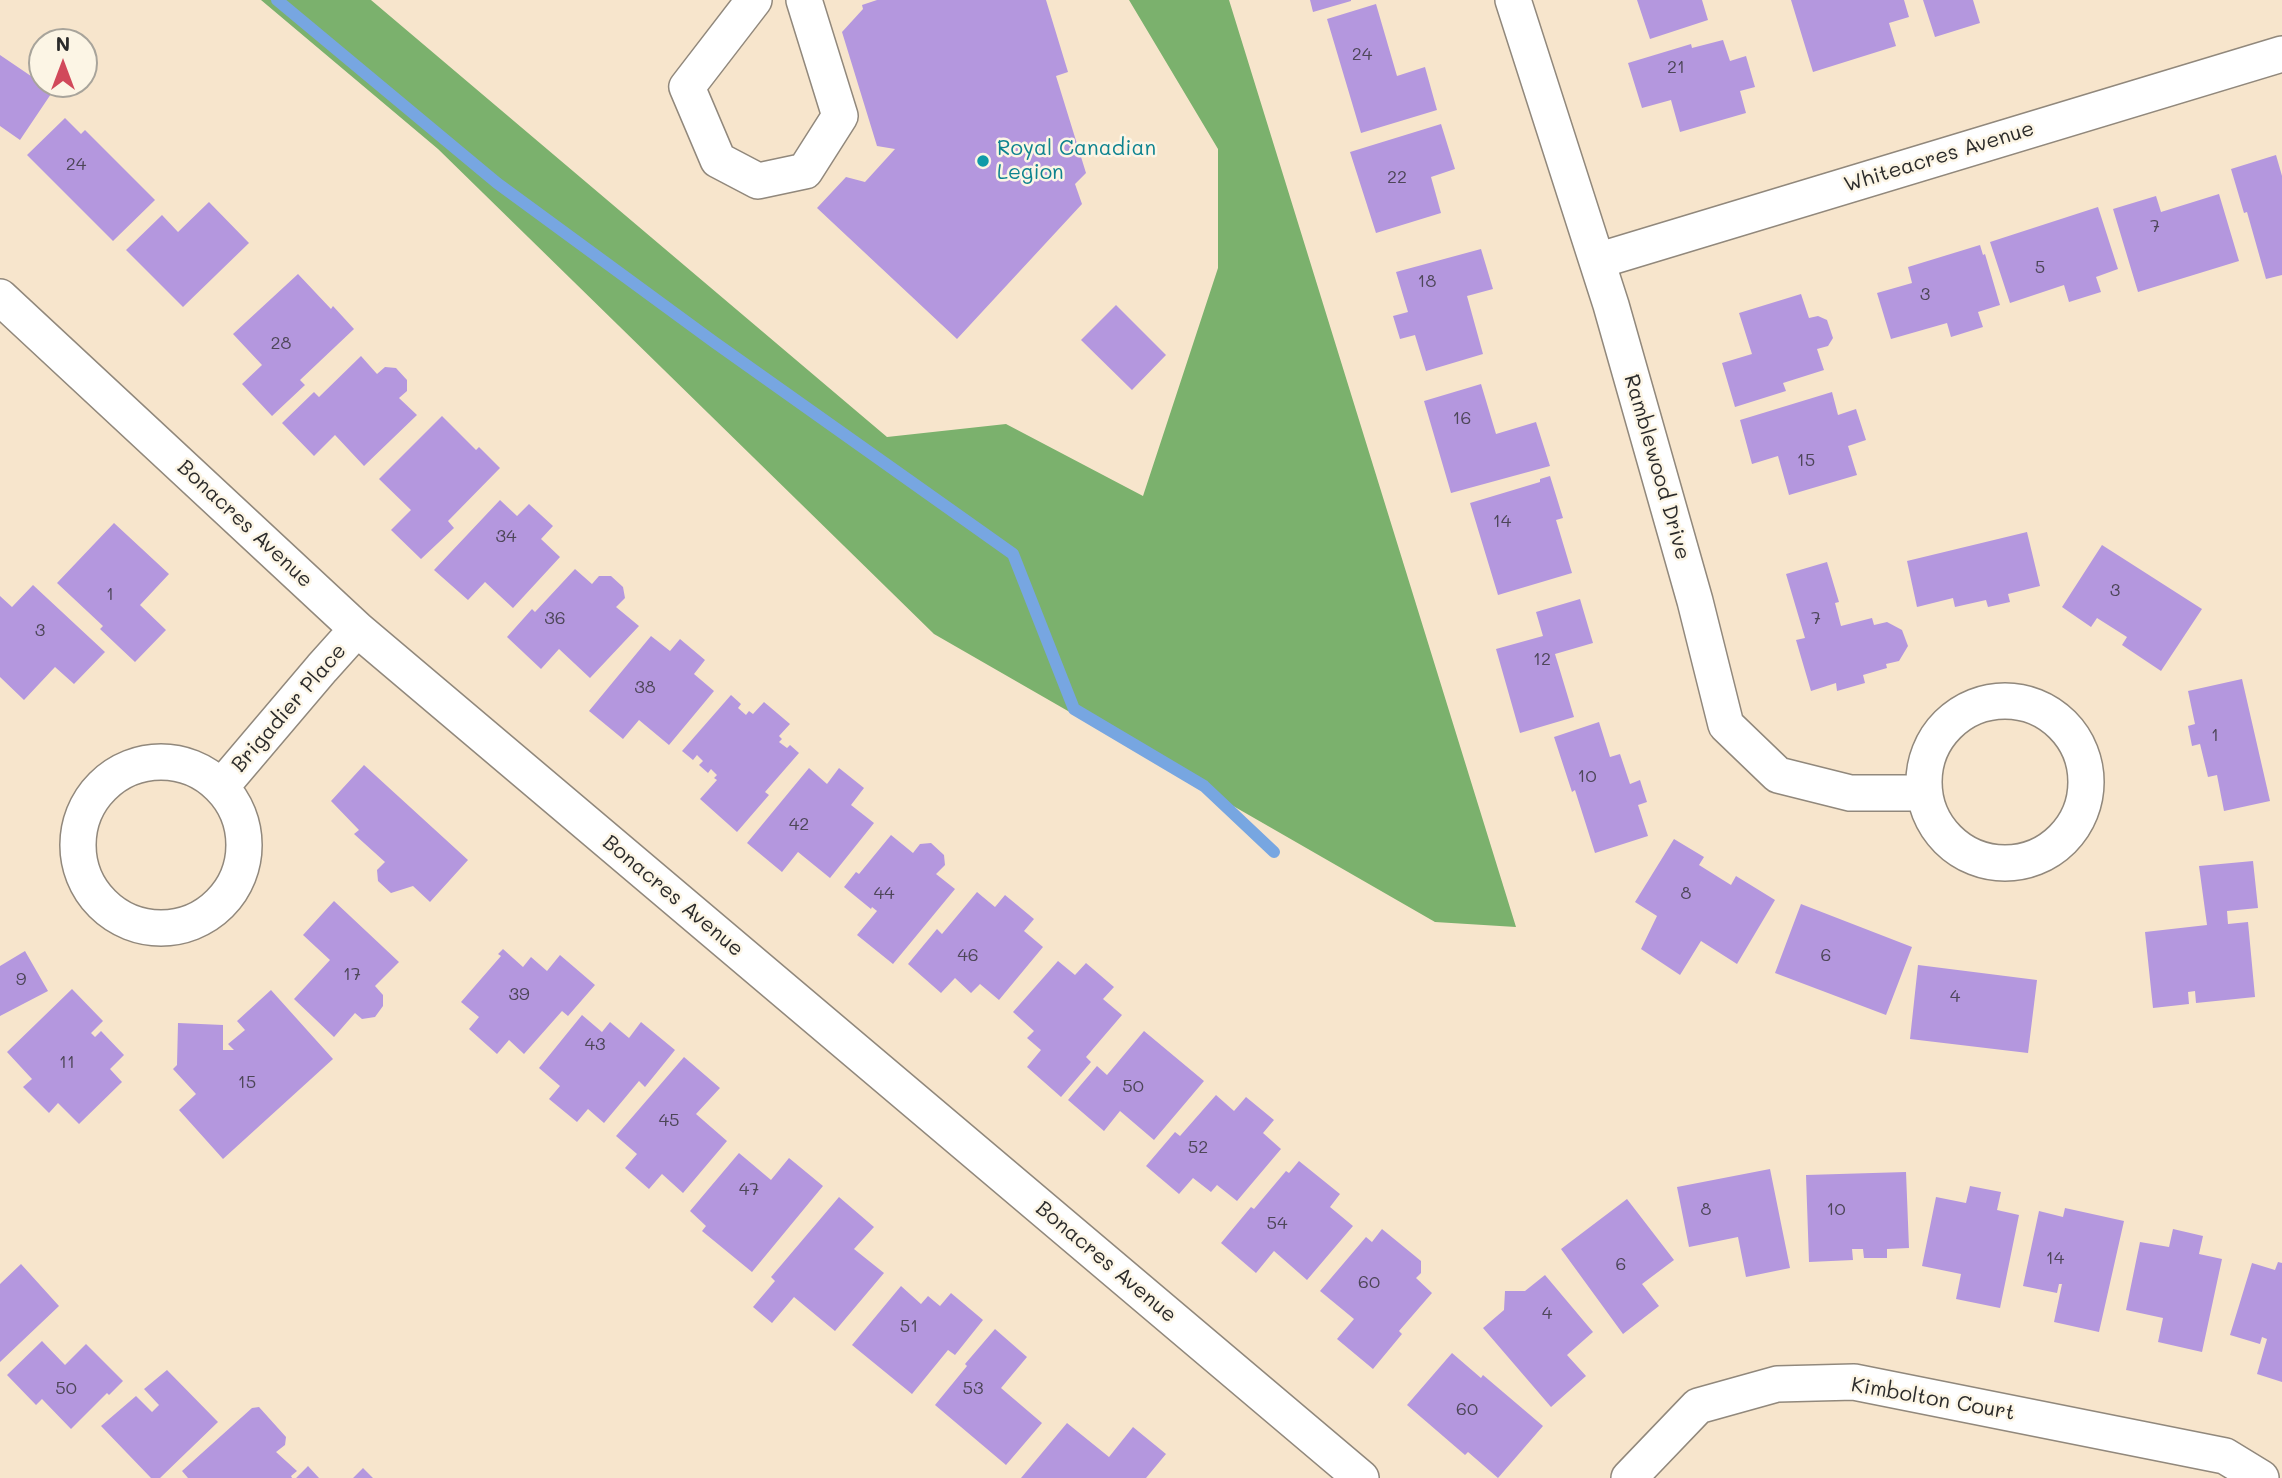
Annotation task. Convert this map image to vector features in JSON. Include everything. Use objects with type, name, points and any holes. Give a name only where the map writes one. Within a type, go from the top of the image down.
[{"type":"street","points":[[754,0],[687,87],[718,160],[758,181],[806,171],[840,116],[804,0]]},
{"type":"street","name":"Ramblewood Drive","points":[[1513,0],[1597,261],[1691,588],[1726,725],[1778,775],[1850,793],[1924,793]]},
{"type":"street","name":"Whiteacres Avenue","points":[[1597,261],[2282,54]]},
{"type":"street","name":"Bonacres Avenue","points":[[0,297],[357,629],[1361,1478]]},
{"type":"street","name":"Brigadier Place","points":[[221,787],[357,629]]},
{"type":"street","points":[[1998,701],[2025,703],[2049,714],[2068,731],[2081,755],[2086,780],[2082,806],[2070,831],[2050,850],[2025,861],[1998,863],[1971,856],[1948,841],[1932,819],[1924,793],[1924,767],[1933,742],[1950,722],[1973,707],[1998,701]]},
{"type":"street","name":"Brigadier Place","points":[[147,762],[174,762],[200,771],[221,787],[237,810],[244,838],[242,865],[231,892],[211,912],[186,925],[158,929],[131,923],[106,909],[88,887],[78,862],[77,835],[84,809],[100,787],[121,771],[147,762]]},
{"type":"street","name":"Kimbolton Court","points":[[1629,1478],[1698,1406],[1777,1384],[1854,1382],[2225,1456],[2261,1478]]},
{"type":"green space","points":[[261,0],[371,0],[887,437],[1006,424],[1143,496],[1218,268],[1218,149],[1129,0],[1229,0],[1516,927],[1435,922],[934,634],[438,149]]},
{"type":"building","name":"Royal Canadian Legion","points":[[877,0],[1046,0],[1068,72],[1056,76],[1086,173],[1075,184],[1082,204],[957,339],[817,208],[846,177],[865,182],[895,149],[877,146],[842,32],[863,9],[862,5]]},
{"type":"building","points":[[1310,0],[1351,0],[1351,1],[1313,12]]},
{"type":"building","points":[[1637,0],[1702,0],[1708,20],[1650,39]]},
{"type":"building","points":[[1791,0],[1904,0],[1909,17],[1889,23],[1896,46],[1813,72]]},
{"type":"building","points":[[1923,0],[1973,0],[1980,23],[1935,37]]},
{"type":"building","points":[[1376,4],[1397,76],[1425,67],[1437,110],[1361,133],[1327,19]]},
{"type":"building","points":[[1723,40],[1730,61],[1746,56],[1755,87],[1740,91],[1746,113],[1680,132],[1671,100],[1642,108],[1628,63],[1691,44],[1692,48]]},
{"type":"building","points":[[0,55],[28,74],[28,98],[48,98],[20,140],[0,126]]},
{"type":"building","points":[[65,118],[81,134],[85,130],[155,200],[113,241],[27,155]]},
{"type":"building","points":[[1441,124],[1455,169],[1431,177],[1441,213],[1376,233],[1350,152]]},
{"type":"building","points":[[2276,155],[2282,176],[2282,275],[2266,279],[2247,212],[2244,213],[2231,169]]},
{"type":"building","points":[[2219,194],[2239,261],[2138,292],[2113,209],[2156,196],[2161,212]]},
{"type":"building","points":[[209,202],[249,243],[183,307],[126,250],[162,215],[178,232]]},
{"type":"building","points":[[2098,207],[2118,269],[2096,277],[2101,292],[2069,302],[2064,285],[2010,303],[1990,242]]},
{"type":"building","points":[[1980,245],[2000,305],[1978,312],[1983,327],[1951,337],[1947,323],[1891,339],[1877,293],[1912,283],[1908,267]]},
{"type":"building","points":[[1481,249],[1493,289],[1467,296],[1483,354],[1426,371],[1415,335],[1400,339],[1393,316],[1408,312],[1396,272]]},
{"type":"building","points":[[298,274],[354,329],[300,380],[305,385],[272,416],[242,384],[262,365],[233,334]]},
{"type":"building","points":[[1801,294],[1809,318],[1818,316],[1827,320],[1833,338],[1828,346],[1817,349],[1824,370],[1783,383],[1786,391],[1735,407],[1722,363],[1752,354],[1739,313]]},
{"type":"building","points":[[1116,305],[1166,355],[1132,390],[1081,340]]},
{"type":"building","points":[[361,356],[377,374],[385,367],[396,368],[407,380],[407,391],[399,398],[417,415],[364,466],[335,435],[314,456],[282,423],[314,392],[319,397]]},
{"type":"building","points":[[1481,384],[1496,434],[1536,422],[1550,466],[1451,493],[1424,401]]},
{"type":"building","points":[[1832,392],[1838,415],[1856,409],[1866,440],[1848,446],[1857,475],[1789,495],[1778,456],[1752,464],[1740,420]]},
{"type":"building","points":[[442,416],[476,450],[479,447],[500,468],[448,521],[454,528],[421,559],[391,530],[411,510],[379,479]]},
{"type":"building","points":[[1550,476],[1563,518],[1556,520],[1572,573],[1498,595],[1470,503],[1540,482],[1540,479]]},
{"type":"building","points":[[500,500],[517,516],[529,504],[553,526],[541,539],[560,557],[513,608],[485,582],[468,600],[434,570]]},
{"type":"building","points":[[114,523],[169,574],[140,605],[166,630],[135,662],[100,629],[103,626],[57,583]]},
{"type":"building","points":[[2027,532],[2040,586],[2008,594],[2010,602],[1988,607],[1986,600],[1955,607],[1953,598],[1917,607],[1907,561]]},
{"type":"building","points":[[2102,545],[2202,609],[2161,671],[2122,645],[2127,637],[2097,618],[2091,627],[2062,607]]},
{"type":"building","points":[[1827,562],[1839,602],[1835,603],[1841,626],[1872,618],[1874,625],[1887,622],[1902,630],[1908,646],[1899,661],[1886,664],[1887,668],[1863,675],[1865,683],[1837,691],[1836,683],[1811,691],[1796,640],[1805,638],[1786,574]]},
{"type":"building","points":[[575,569],[592,584],[599,576],[611,576],[623,587],[625,598],[616,607],[639,626],[590,678],[559,649],[541,669],[507,637],[532,609],[535,612]]},
{"type":"building","points":[[33,585],[105,652],[74,684],[55,667],[24,700],[0,677],[0,596],[12,607]]},
{"type":"building","points":[[1580,599],[1593,643],[1555,654],[1574,717],[1520,733],[1496,649],[1543,636],[1536,612]]},
{"type":"building","points":[[651,636],[670,651],[680,639],[705,660],[694,674],[714,691],[669,745],[639,720],[623,739],[589,711]]},
{"type":"building","points":[[2242,679],[2270,801],[2224,811],[2217,775],[2208,777],[2200,744],[2192,746],[2188,726],[2195,724],[2188,691]]},
{"type":"building","points":[[731,695],[741,704],[738,708],[746,715],[749,711],[753,714],[764,702],[790,724],[779,736],[782,739],[779,742],[787,748],[790,745],[799,753],[765,792],[769,795],[737,832],[700,799],[717,780],[714,778],[717,775],[711,769],[708,773],[699,765],[703,761],[697,755],[693,760],[682,751]]},
{"type":"building","points":[[1599,722],[1610,757],[1620,754],[1630,784],[1640,780],[1647,802],[1638,805],[1648,836],[1595,853],[1575,790],[1572,792],[1554,737]]},
{"type":"building","points":[[364,765],[468,860],[430,902],[413,886],[391,893],[378,881],[377,870],[385,862],[354,834],[359,830],[331,801]]},
{"type":"building","points":[[809,768],[827,784],[839,768],[864,788],[851,805],[874,823],[830,878],[798,852],[782,872],[747,843]]},
{"type":"building","points":[[891,835],[913,853],[920,844],[931,843],[944,855],[945,865],[936,874],[955,889],[893,964],[857,935],[877,911],[844,887],[856,872],[859,874]]},
{"type":"building","points":[[1674,839],[1704,857],[1699,865],[1731,885],[1736,876],[1775,900],[1737,964],[1701,941],[1680,975],[1641,949],[1657,916],[1635,902]]},
{"type":"building","points":[[2253,861],[2258,908],[2227,911],[2228,924],[2248,922],[2255,997],[2196,1003],[2195,991],[2188,992],[2189,1004],[2153,1008],[2145,932],[2207,925],[2199,866]]},
{"type":"building","points":[[977,892],[995,907],[1005,895],[1034,919],[1024,931],[1043,947],[999,1000],[980,984],[971,993],[955,978],[941,993],[908,964],[937,929],[942,934]]},
{"type":"building","points":[[334,901],[399,962],[375,986],[383,995],[383,1006],[375,1017],[362,1019],[355,1013],[334,1037],[294,999],[330,960],[303,935]]},
{"type":"building","points":[[1801,904],[1912,947],[1886,1015],[1775,973]]},
{"type":"building","points":[[503,949],[523,967],[531,957],[547,971],[560,955],[595,985],[568,1016],[562,1011],[524,1054],[509,1040],[497,1054],[469,1029],[479,1017],[461,1002],[501,956],[498,954]]},
{"type":"building","points":[[25,951],[48,991],[0,1016],[0,966]]},
{"type":"building","points":[[1058,961],[1075,975],[1086,963],[1114,987],[1103,999],[1122,1015],[1086,1057],[1091,1062],[1061,1097],[1027,1067],[1041,1050],[1027,1038],[1034,1031],[1013,1012]]},
{"type":"building","points":[[1918,965],[2037,980],[2028,1053],[1910,1039]]},
{"type":"building","points":[[72,989],[103,1021],[91,1033],[95,1037],[101,1031],[124,1055],[110,1069],[122,1082],[79,1124],[58,1103],[49,1113],[23,1087],[32,1079],[7,1052]]},
{"type":"building","points":[[271,990],[333,1059],[223,1159],[179,1110],[196,1094],[173,1069],[177,1065],[178,1023],[223,1025],[223,1050],[234,1050],[228,1044],[245,1030],[237,1021]]},
{"type":"building","points":[[582,1015],[602,1032],[610,1022],[629,1038],[641,1022],[675,1050],[645,1087],[639,1081],[604,1123],[588,1109],[577,1122],[549,1099],[560,1086],[539,1068]]},
{"type":"building","points":[[1144,1031],[1204,1081],[1154,1140],[1120,1111],[1104,1131],[1068,1100],[1097,1066],[1107,1075]]},
{"type":"building","points":[[684,1057],[720,1088],[696,1114],[727,1141],[683,1193],[662,1174],[649,1189],[625,1168],[637,1154],[616,1136]]},
{"type":"building","points":[[1216,1095],[1234,1111],[1246,1097],[1274,1120],[1263,1133],[1281,1149],[1237,1201],[1217,1185],[1211,1192],[1193,1178],[1179,1194],[1146,1166],[1175,1132],[1180,1136]]},
{"type":"building","points":[[739,1153],[771,1180],[789,1158],[823,1186],[752,1272],[702,1231],[706,1226],[690,1211]]},
{"type":"building","points":[[1299,1161],[1340,1194],[1330,1207],[1353,1226],[1307,1280],[1274,1251],[1256,1273],[1221,1243],[1251,1207],[1254,1209],[1286,1171],[1289,1173]]},
{"type":"building","points":[[1770,1169],[1790,1268],[1746,1277],[1738,1237],[1689,1247],[1677,1187]]},
{"type":"building","points":[[1906,1172],[1909,1248],[1887,1249],[1887,1258],[1864,1258],[1863,1249],[1852,1249],[1853,1260],[1809,1262],[1806,1175]]},
{"type":"building","points":[[1970,1186],[2001,1192],[1997,1210],[2019,1215],[2000,1308],[1956,1299],[1961,1274],[1922,1266],[1936,1197],[1966,1203]]},
{"type":"building","points":[[839,1197],[874,1227],[854,1249],[884,1273],[835,1331],[794,1297],[772,1323],[753,1307],[775,1281],[771,1277]]},
{"type":"building","points":[[1627,1199],[1674,1260],[1642,1284],[1659,1306],[1623,1334],[1561,1249]]},
{"type":"building","points":[[2065,1208],[2124,1221],[2099,1332],[2054,1322],[2062,1284],[2059,1284],[2057,1293],[2023,1286],[2039,1211],[2063,1217]]},
{"type":"building","points":[[1382,1229],[1421,1261],[1421,1273],[1416,1278],[1432,1293],[1399,1331],[1402,1334],[1373,1369],[1337,1339],[1354,1319],[1320,1291],[1366,1237],[1372,1242]]},
{"type":"building","points":[[2173,1229],[2203,1236],[2199,1254],[2222,1259],[2202,1352],[2158,1342],[2163,1318],[2126,1310],[2140,1242],[2169,1247]]},
{"type":"building","points":[[2278,1262],[2282,1263],[2282,1382],[2257,1374],[2267,1339],[2262,1337],[2260,1344],[2230,1335],[2252,1263],[2275,1270]]},
{"type":"building","points":[[21,1264],[59,1306],[0,1362],[0,1284]]},
{"type":"building","points":[[1545,1275],[1593,1332],[1567,1355],[1586,1376],[1551,1407],[1483,1328],[1504,1310],[1505,1291],[1525,1291]]},
{"type":"building","points":[[901,1286],[921,1304],[928,1296],[940,1306],[951,1293],[983,1320],[955,1355],[948,1350],[912,1394],[852,1345]]},
{"type":"building","points":[[995,1329],[1027,1357],[1001,1388],[1042,1423],[1006,1465],[935,1405]]},
{"type":"building","points":[[42,1341],[65,1365],[86,1344],[123,1381],[71,1429],[42,1399],[36,1405],[7,1375]]},
{"type":"building","points":[[1452,1353],[1481,1378],[1483,1375],[1543,1426],[1498,1478],[1468,1452],[1465,1455],[1407,1405]]},
{"type":"building","points":[[167,1370],[218,1422],[160,1478],[151,1478],[101,1426],[136,1396],[152,1412],[159,1405],[144,1389]]},
{"type":"building","points":[[259,1407],[286,1437],[285,1445],[276,1452],[297,1471],[292,1478],[188,1478],[182,1471],[252,1408]]},
{"type":"building","points":[[1067,1423],[1109,1457],[1133,1427],[1166,1454],[1146,1478],[1021,1478]]},
{"type":"building","points":[[308,1466],[319,1478],[296,1478]]},
{"type":"building","points":[[363,1468],[373,1478],[353,1478]]},
{"type":"waterway","points":[[277,0],[497,183],[714,342],[1013,554],[1074,709],[1204,786],[1274,852]]},
{"type":"place","name":"Royal Canadian Legion","points":[[983,161]]}]
